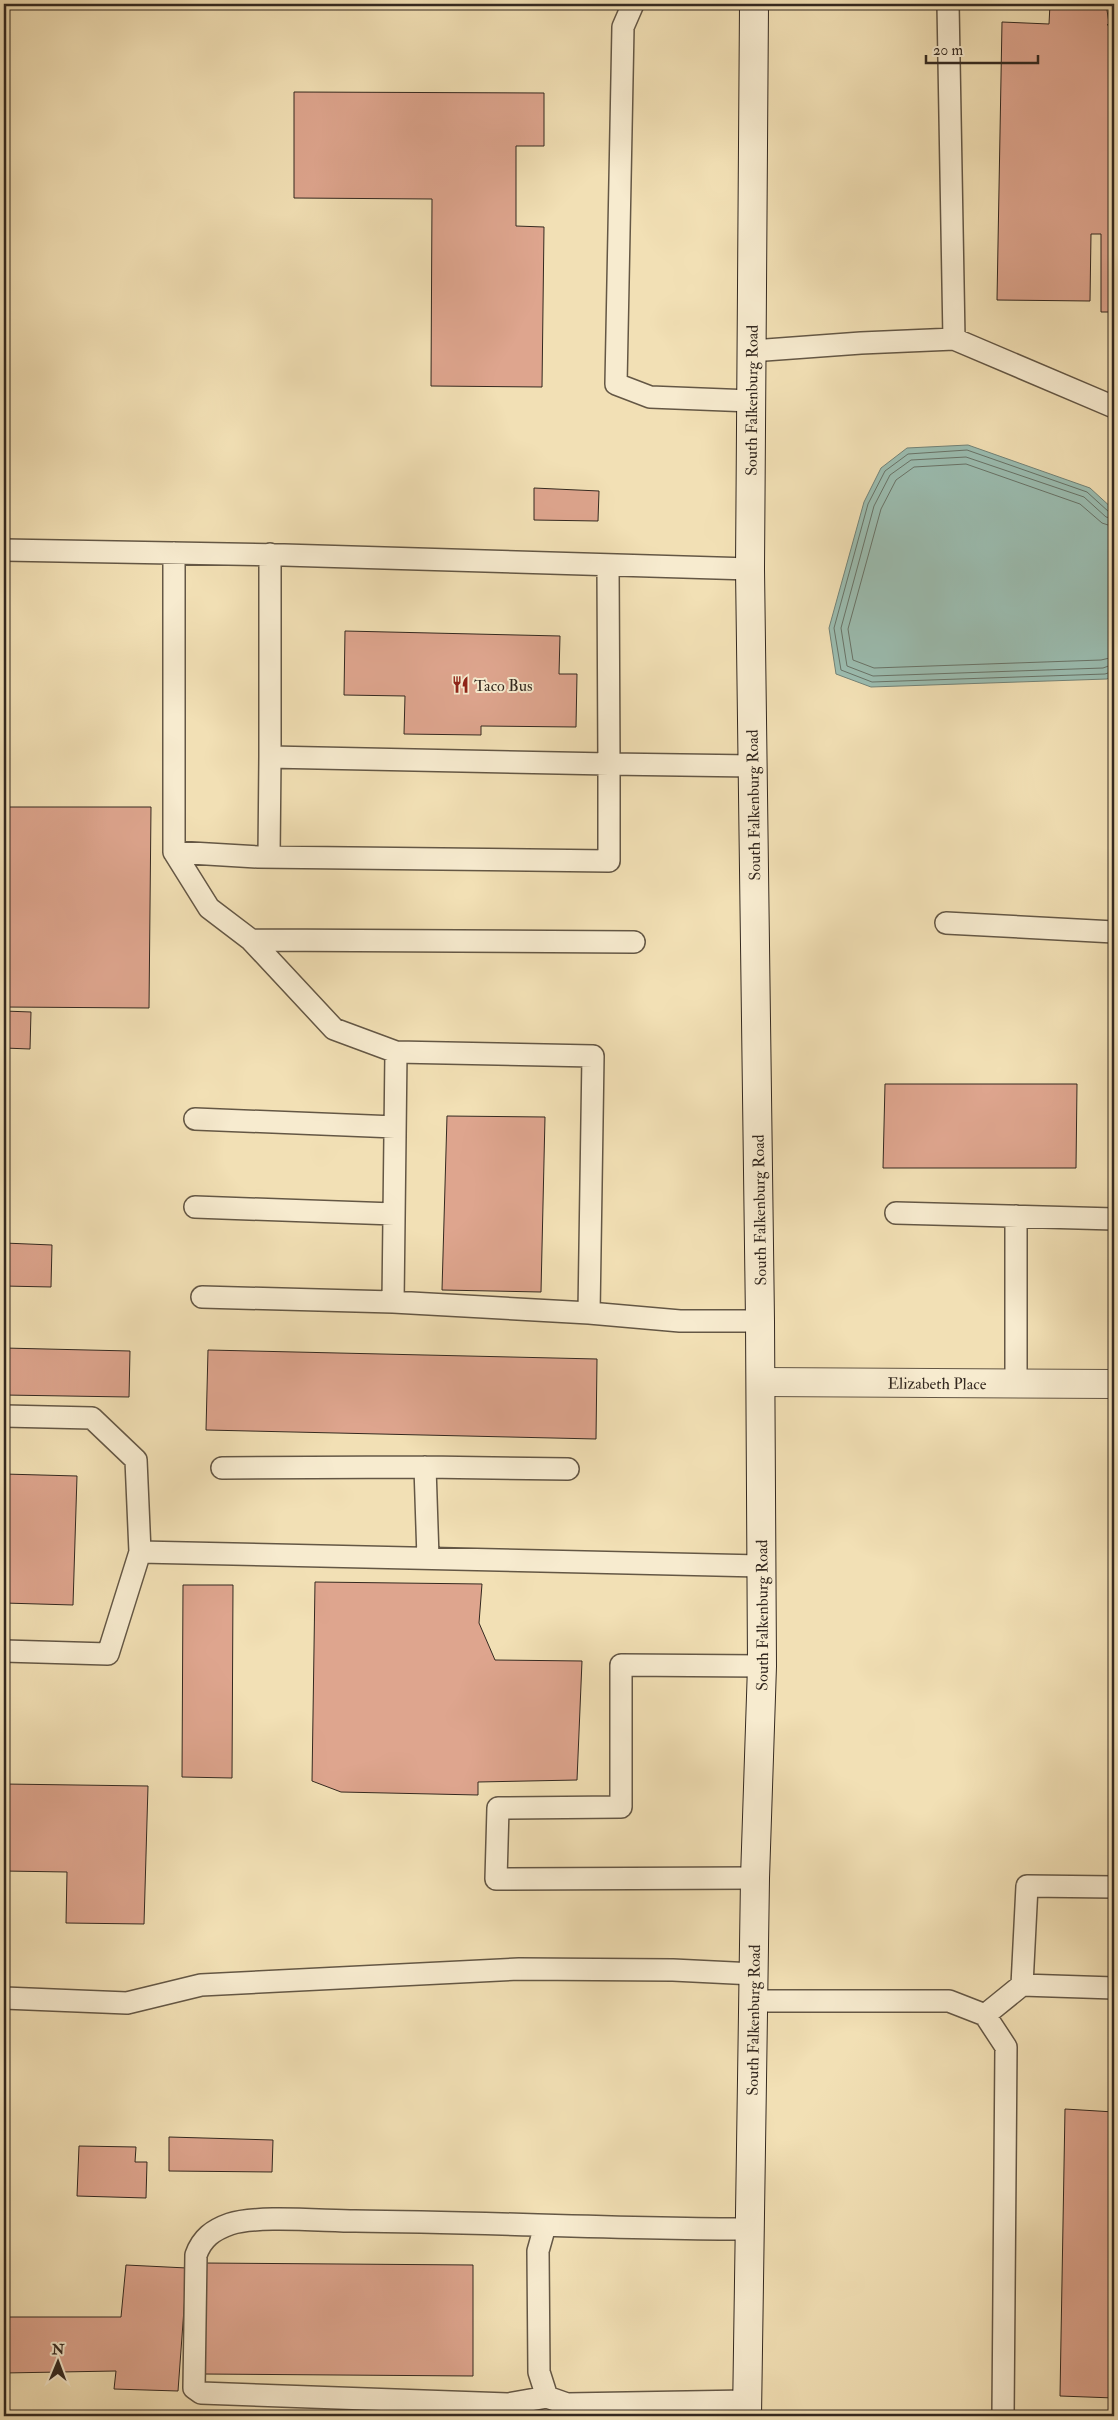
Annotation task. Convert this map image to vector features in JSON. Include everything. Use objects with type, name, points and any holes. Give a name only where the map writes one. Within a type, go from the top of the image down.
[{"type":"street","name":"South Falkenburg Road","points":[[747,2409],[755,1878],[762,1666],[760,1566],[761,1382],[750,569],[754,4]]},
{"type":"street","name":"Elizabeth Place","points":[[761,1382],[1114,1384]]},
{"type":"lane","points":[[633,4],[622,27],[616,384],[650,397],[752,401]]},
{"type":"lane","points":[[948,4],[954,339]]},
{"type":"lane","points":[[751,351],[954,339],[1114,407]]},
{"type":"lane","points":[[4,550],[270,554],[750,569]]},
{"type":"lane","points":[[174,553],[174,852],[209,908],[251,940],[334,1029],[396,1052],[593,1056],[589,1313]]},
{"type":"lane","points":[[269,857],[270,554]]},
{"type":"lane","points":[[174,852],[269,857],[609,861],[608,565]]},
{"type":"lane","points":[[270,757],[753,766]]},
{"type":"lane","points":[[946,923],[1114,932]]},
{"type":"lane","points":[[251,940],[634,942]]},
{"type":"lane","points":[[393,1302],[396,1052]]},
{"type":"lane","points":[[195,1119],[395,1127]]},
{"type":"lane","points":[[195,1207],[394,1214]]},
{"type":"lane","points":[[896,1213],[1114,1219]]},
{"type":"lane","points":[[1016,1216],[1016,1384]]},
{"type":"lane","points":[[202,1297],[393,1302],[589,1313],[680,1321],[760,1321]]},
{"type":"lane","points":[[4,1416],[92,1418],[136,1460],[140,1552],[108,1654],[4,1651]]},
{"type":"lane","points":[[425,1467],[428,1558]]},
{"type":"lane","points":[[222,1468],[425,1467],[568,1469]]},
{"type":"lane","points":[[140,1552],[760,1566]]},
{"type":"lane","points":[[755,1878],[496,1879],[498,1808],[621,1807],[621,1665],[762,1666]]},
{"type":"lane","points":[[1022,1985],[1027,1886],[1114,1887]]},
{"type":"lane","points":[[4,1998],[127,2003],[201,1985],[519,1969],[673,1970],[754,1974]]},
{"type":"lane","points":[[986,2015],[1022,1985],[1114,1988]]},
{"type":"lane","points":[[753,2001],[949,2001],[986,2015],[1006,2047],[1003,2416]]},
{"type":"lane","points":[[747,2409],[567,2404],[547,2397],[508,2404],[210,2394],[201,2393],[194,2388],[196,2256],[201,2242],[215,2230],[232,2223],[261,2221],[411,2221],[647,2229],[749,2228]]},
{"type":"lane","points":[[545,2226],[538,2252],[539,2372],[547,2397]]},
{"type":"water","points":[[968,445],[1090,488],[1114,510],[1114,674],[1107,679],[871,687],[836,674],[829,628],[864,502],[881,468],[907,448]]},
{"type":"building","points":[[1050,4],[1106,4],[1109,23],[1107,25],[1114,25],[1114,312],[1101,312],[1101,234],[1091,234],[1090,301],[997,300],[1002,22],[1049,24]]},
{"type":"building","points":[[294,92],[544,93],[544,146],[516,146],[516,226],[544,227],[542,387],[431,386],[432,199],[294,198]]},
{"type":"building","points":[[534,488],[599,491],[598,521],[534,520]]},
{"type":"building","name":"Taco Bus","points":[[345,631],[560,636],[559,674],[577,674],[576,727],[481,726],[481,735],[404,734],[405,696],[344,695]]},
{"type":"building","points":[[4,807],[151,807],[149,1008],[4,1007]]},
{"type":"building","points":[[4,1011],[31,1012],[30,1049],[4,1048]]},
{"type":"building","points":[[885,1084],[1077,1084],[1076,1168],[883,1168]]},
{"type":"building","points":[[447,1116],[545,1117],[541,1292],[442,1290]]},
{"type":"building","points":[[4,1243],[52,1245],[51,1287],[4,1286]]},
{"type":"building","points":[[4,1348],[130,1351],[129,1397],[4,1395]]},
{"type":"building","points":[[208,1350],[597,1359],[596,1439],[206,1430]]},
{"type":"building","points":[[4,1474],[77,1476],[73,1605],[4,1603]]},
{"type":"building","points":[[315,1582],[482,1584],[479,1623],[495,1660],[582,1661],[577,1780],[478,1782],[478,1795],[341,1792],[312,1781]]},
{"type":"building","points":[[183,1585],[233,1585],[232,1778],[182,1777]]},
{"type":"building","points":[[4,1784],[148,1786],[144,1924],[66,1923],[67,1872],[4,1871]]},
{"type":"building","points":[[1065,2109],[1114,2112],[1114,2398],[1060,2396]]},
{"type":"building","points":[[169,2137],[273,2140],[272,2172],[169,2171]]},
{"type":"building","points":[[79,2146],[136,2147],[135,2162],[147,2162],[146,2198],[77,2196]]},
{"type":"building","points":[[204,2263],[473,2265],[473,2376],[203,2374]]},
{"type":"building","points":[[126,2265],[187,2268],[178,2391],[114,2389],[116,2371],[4,2373],[4,2317],[121,2317]]},
{"type":"place","name":"Taco Bus","points":[[460,685]]}]
